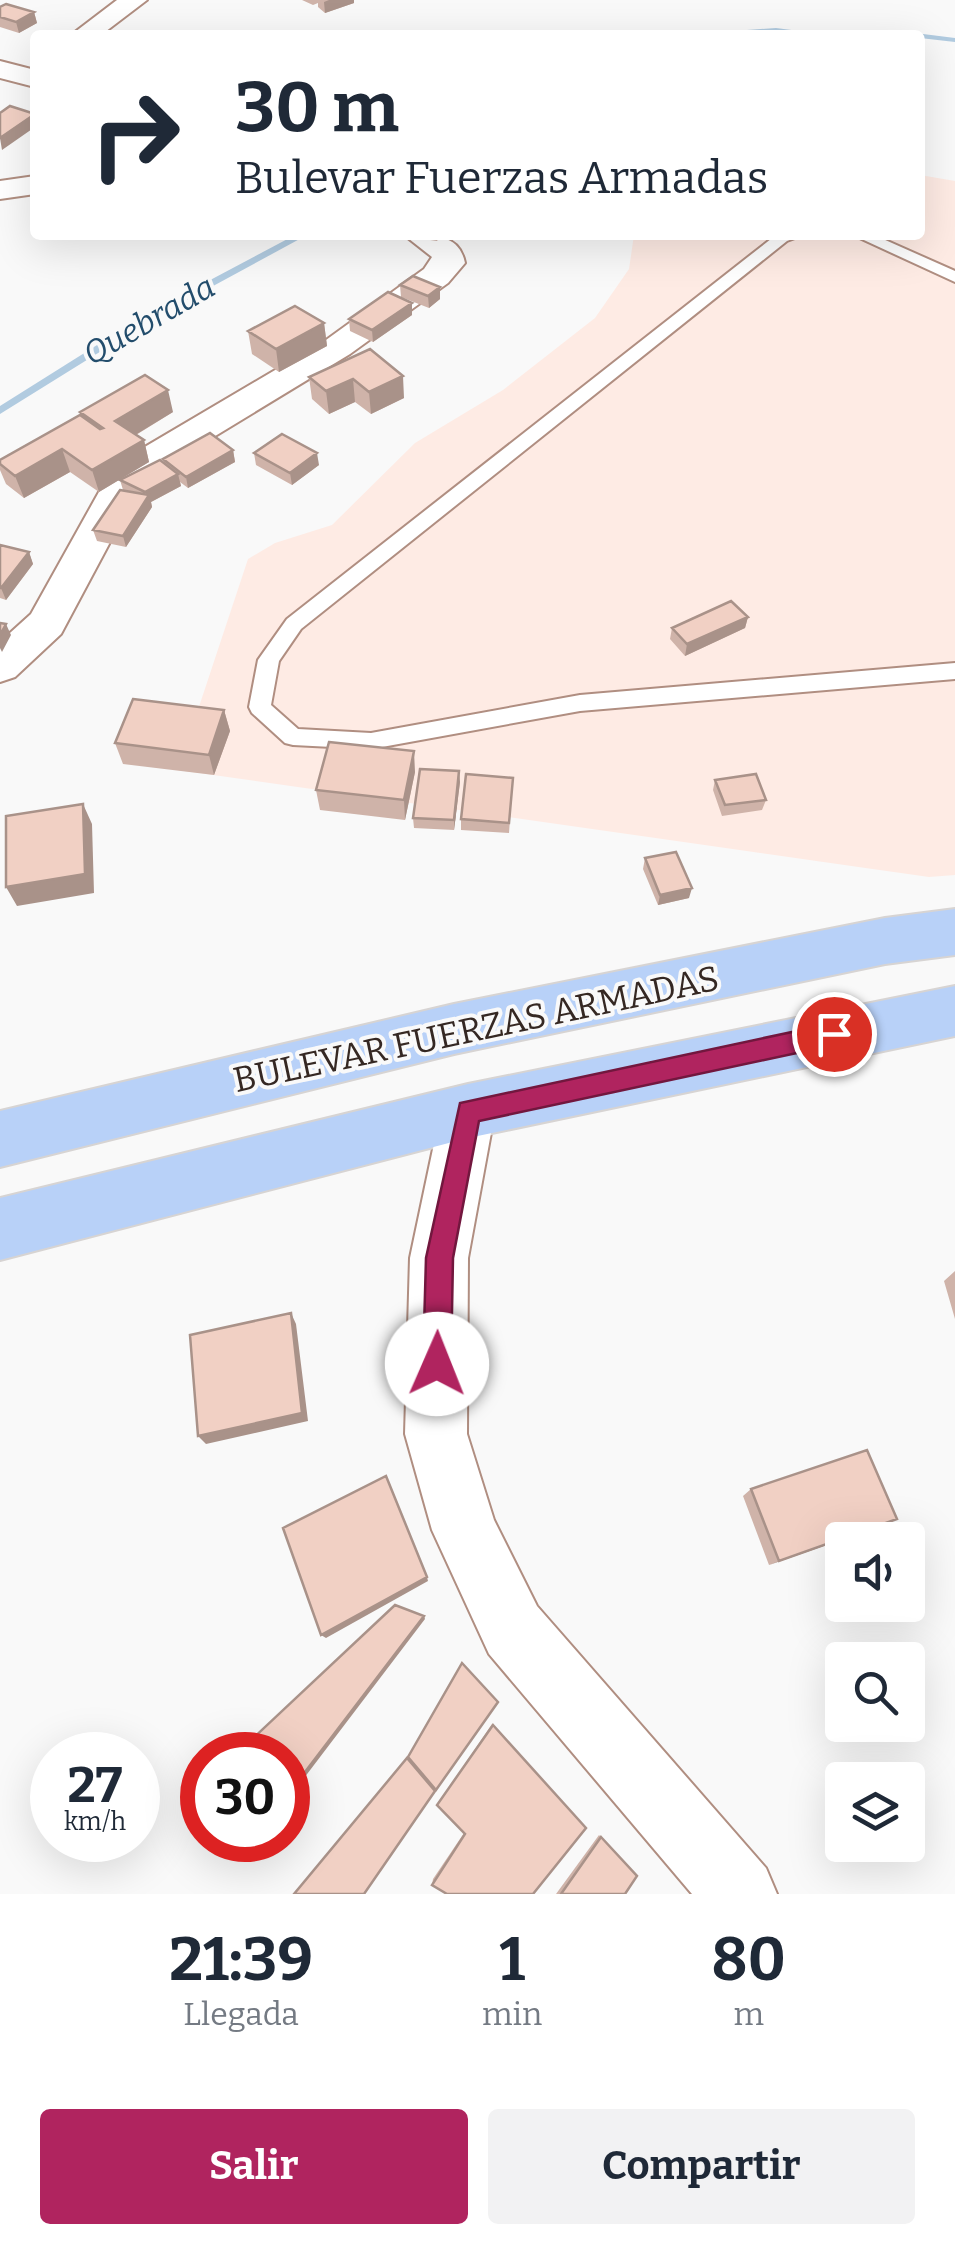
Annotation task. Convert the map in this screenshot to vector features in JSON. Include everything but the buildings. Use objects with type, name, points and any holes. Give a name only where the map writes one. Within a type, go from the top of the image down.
[{"type":"highway","name":"BULEVAR FUERZAS ARMADAS","points":[[0,1139],[454,1029],[885,942],[955,932]]},
{"type":"highway","points":[[0,1229],[468,1112],[955,1011]]},
{"type":"street","points":[[91,30],[134,0]]},
{"type":"street","points":[[2,171],[30,182]]},
{"type":"street","points":[[0,666],[46,624],[118,492],[156,456],[338,346],[436,276],[448,263],[447,253],[428,240]]},
{"type":"street","points":[[468,1112],[440,1258],[436,1434],[464,1530],[513,1630],[740,1894]]},
{"type":"lane","points":[[779,240],[294,624],[269,660],[260,707],[293,737],[371,740],[580,703],[955,671]]},
{"type":"lane","points":[[872,240],[954,277]]},
{"type":"shaded area","points":[[925,176],[955,181],[955,875],[929,877],[178,770],[248,559],[275,543],[332,525],[415,443],[503,390],[595,318],[629,269],[633,240],[925,240]]},
{"type":"waterway","name":"Quebrada","points":[[925,37],[955,40]]},
{"type":"waterway","name":"Quebrada","points":[[0,411],[152,315],[293,240]]},
{"type":"route","points":[[437,1364],[440,1258],[468,1112],[834,1034]]}]
